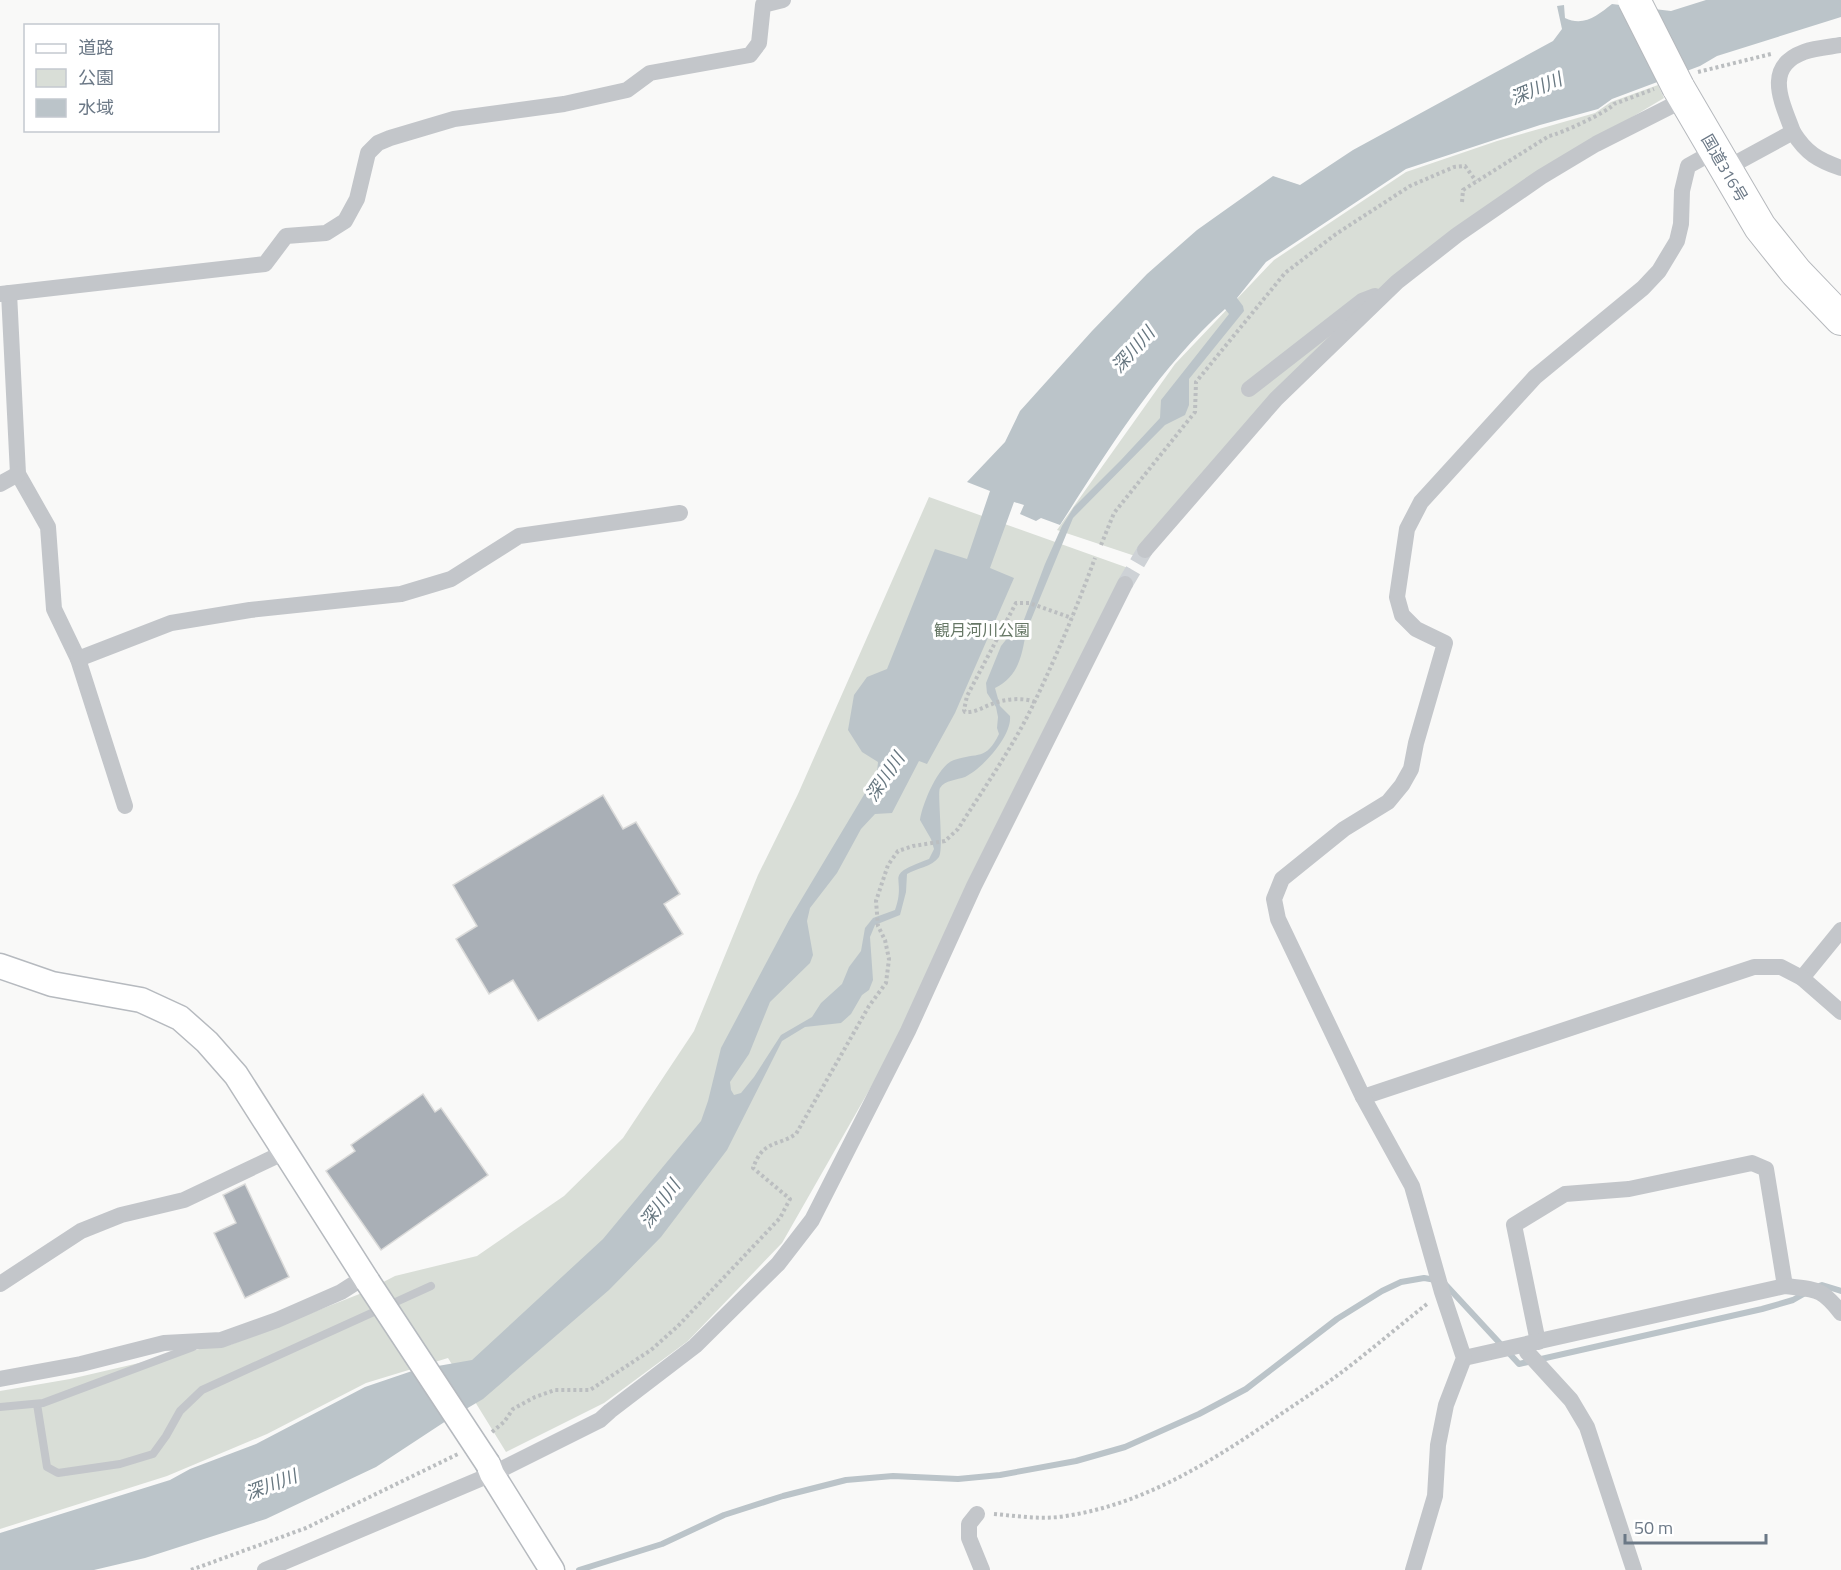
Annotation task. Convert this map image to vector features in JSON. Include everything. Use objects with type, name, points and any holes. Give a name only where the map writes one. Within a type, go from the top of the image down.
[{"type":"highway","name":"国道316号","points":[[1634,0],[1678,87],[1760,227],[1796,272],[1841,319]]},
{"type":"street","points":[[125,806],[78,659],[54,609],[48,527],[18,474],[4,294],[265,264],[286,236],[326,233],[345,221],[357,199],[368,153],[378,143],[454,119],[564,104],[627,90],[650,73],[750,55],[759,43],[762,5],[783,0]]},
{"type":"street","points":[[1841,45],[1803,52],[1783,65],[1779,77],[1779,94],[1793,132],[1803,148],[1823,162],[1841,168]]},
{"type":"street","points":[[1146,550],[1276,399],[1397,282],[1457,235],[1678,87]]},
{"type":"street","points":[[1413,1570],[1435,1496],[1438,1445],[1446,1405],[1464,1358],[1442,1292],[1412,1186],[1363,1097],[1278,919],[1274,899],[1282,879],[1344,830],[1388,802],[1411,770],[1416,742],[1445,643],[1416,629],[1402,615],[1397,597],[1407,529],[1421,502],[1535,377],[1643,288],[1659,271],[1677,241],[1681,224],[1682,191],[1688,166],[1720,160],[1793,132]]},
{"type":"street","points":[[1249,389],[1362,301],[1372,296],[1382,297]]},
{"type":"street","points":[[0,484],[18,474]]},
{"type":"street","points":[[78,659],[171,623],[250,610],[401,594],[451,579],[519,536],[680,513]]},
{"type":"street","points":[[265,1570],[600,1420],[696,1346],[778,1264],[812,1220],[908,1031],[974,886],[1125,584]]},
{"type":"street","points":[[1802,978],[1841,930]]},
{"type":"street","points":[[0,966],[52,984],[141,1000],[180,1018],[207,1042],[236,1075],[490,1469],[552,1570]]},
{"type":"street","points":[[1363,1097],[1754,967],[1781,967],[1802,978],[1841,1012]]},
{"type":"street","points":[[0,1284],[81,1231],[121,1215],[184,1200],[285,1152]]},
{"type":"street","points":[[1634,1570],[1587,1426],[1571,1400],[1527,1352],[1533,1343],[1514,1225],[1564,1194],[1629,1189],[1752,1163],[1766,1169],[1785,1286]]},
{"type":"street","points":[[0,1379],[103,1359],[164,1343],[220,1340],[277,1320],[367,1279]]},
{"type":"street","points":[[1464,1358],[1785,1286],[1810,1289],[1826,1294],[1841,1313]]},
{"type":"street","points":[[977,1514],[969,1524],[969,1538],[982,1570]]},
{"type":"lane","points":[[37,1404],[47,1467],[58,1473],[120,1464],[153,1454],[180,1411],[202,1390],[431,1286]]},
{"type":"lane","points":[[0,1407],[37,1404],[212,1341]]},
{"type":"path","points":[[1462,202],[1463,190],[1476,181],[1549,136],[1559,135],[1596,114],[1610,110],[1614,104],[1678,87],[1770,53],[1783,65]]},
{"type":"path","points":[[1101,545],[1114,513],[1195,412],[1196,382],[1285,273],[1336,234],[1410,186],[1454,167],[1465,166],[1476,181]]},
{"type":"path","points":[[491,1433],[504,1422],[513,1409],[535,1397],[555,1390],[590,1390],[651,1350],[678,1326],[780,1218],[790,1199],[753,1168],[756,1158],[768,1146],[790,1139],[796,1134],[869,1006],[886,983],[889,959],[885,940],[878,926],[877,894],[888,865],[894,856],[905,848],[941,842],[958,829],[1035,702],[1072,618],[1095,558]]},
{"type":"path","points":[[1035,702],[1027,699],[1000,701],[972,712],[964,710],[967,696],[1016,603],[1029,603],[1072,618]]},
{"type":"path","points":[[977,1514],[1037,1518],[1066,1516],[1108,1507],[1148,1493],[1203,1465],[1247,1438],[1342,1372],[1442,1292]]},
{"type":"path","points":[[191,1570],[306,1528],[467,1450]]},
{"type":"green space","points":[[1658,85],[1664,98],[1619,125],[1395,276],[1146,545],[1138,557],[1057,530],[1175,364],[1274,260],[1406,172],[1497,141],[1595,113],[1611,102]]},
{"type":"green space","name":"観月河川公園","points":[[929,497],[1131,569],[1059,704],[883,1066],[782,1243],[688,1341],[604,1403],[506,1452],[448,1358],[366,1383],[267,1434],[167,1476],[0,1529],[0,1391],[70,1379],[204,1348],[230,1345],[362,1293],[395,1276],[477,1256],[564,1196],[623,1138],[694,1031],[758,875],[798,794]]},
{"type":"water","name":"深川川","points":[[1706,0],[1841,0],[1841,17],[1717,56],[1700,66],[1612,99],[1598,109],[1540,125],[1406,169],[1266,262],[1237,298],[1244,311],[1189,379],[1189,405],[1185,415],[1165,425],[1073,518],[1026,632],[1018,665],[1009,678],[995,688],[1000,706],[1010,716],[1006,733],[995,751],[972,773],[948,782],[940,788],[939,857],[928,865],[907,874],[906,892],[900,915],[875,925],[870,937],[873,980],[869,990],[862,995],[851,1014],[841,1023],[805,1027],[782,1041],[727,1150],[661,1237],[609,1290],[483,1399],[376,1467],[266,1519],[145,1558],[94,1570],[0,1570],[0,1533],[170,1480],[190,1469],[256,1444],[365,1387],[415,1370],[472,1360],[603,1239],[701,1121],[721,1048],[789,920],[877,773],[878,762],[862,752],[848,730],[854,695],[867,677],[887,669],[935,549],[967,559],[990,491],[967,482],[1005,442],[1020,411],[1147,274],[1197,230],[1273,176],[1300,185],[1353,150],[1553,41],[1562,29],[1557,6],[1564,5],[1565,18],[1578,21],[1596,16],[1612,4],[1671,11]],"holes":[[[1225,309],[1229,314],[1161,400],[1160,418],[1074,507],[1062,526],[1022,625],[1001,646],[986,683],[987,693],[996,707],[999,734],[985,752],[948,763],[942,769],[927,796],[920,820],[934,849],[929,859],[900,874],[895,910],[873,918],[865,928],[861,951],[849,967],[842,984],[821,1003],[812,1017],[781,1035],[754,1077],[741,1093],[734,1095],[730,1082],[749,1054],[770,1002],[810,963],[813,955],[807,921],[810,908],[837,873],[861,829],[875,814],[892,813],[919,761],[927,764],[955,713],[1014,578],[990,568],[1014,502],[1024,505],[1020,514],[1036,521],[1041,518],[1060,525],[1135,411],[1156,384],[1177,358]]]},
{"type":"building","points":[[603,795],[623,829],[636,822],[680,894],[664,904],[683,934],[538,1021],[513,980],[489,994],[456,939],[477,926],[453,885]]},
{"type":"building","points":[[423,1094],[435,1112],[441,1108],[488,1175],[381,1250],[326,1171],[355,1151],[351,1145]]},
{"type":"building","points":[[245,1184],[289,1277],[245,1298],[214,1233],[236,1223],[223,1195]]},
{"type":"waterway","points":[[579,1570],[662,1544],[724,1515],[783,1496],[846,1480],[893,1476],[958,1479],[1000,1475],[1076,1461],[1125,1447],[1199,1414],[1246,1389],[1337,1319],[1382,1291],[1401,1282],[1424,1278],[1436,1280]]},
{"type":"waterway","points":[[1445,1284],[1519,1364],[1762,1309],[1793,1300],[1807,1292]]},
{"type":"waterway","points":[[1816,1287],[1822,1285],[1841,1291]]},
{"type":"tunnel","points":[[1125,584],[1145,550]]}]
